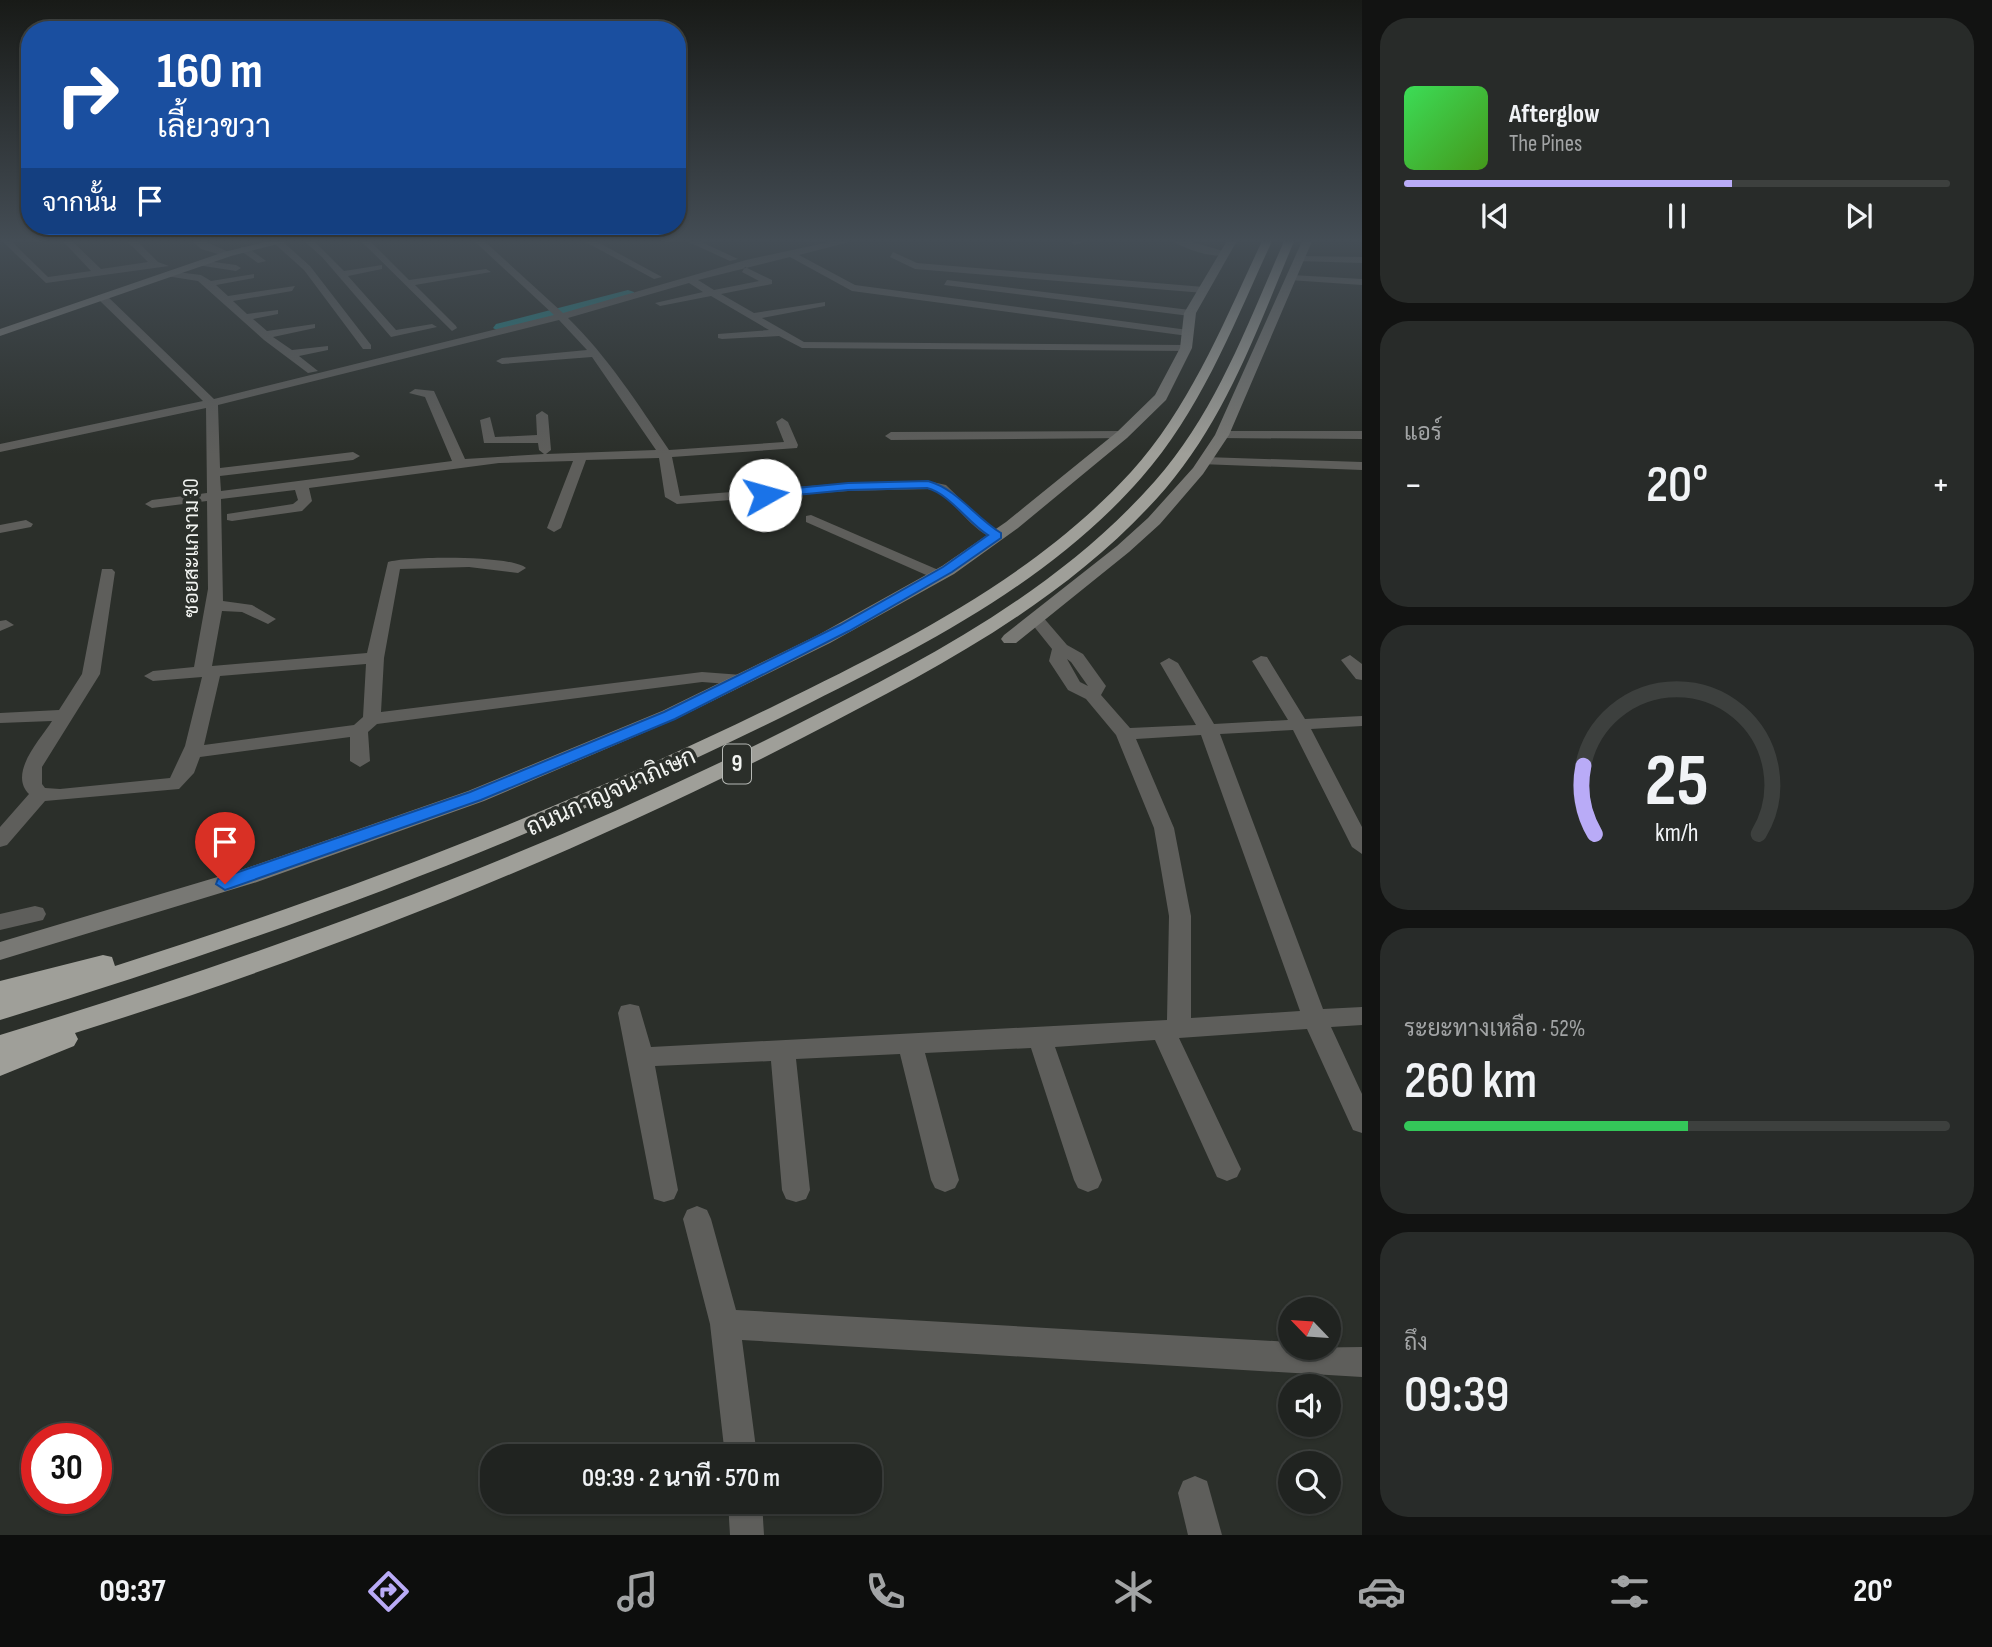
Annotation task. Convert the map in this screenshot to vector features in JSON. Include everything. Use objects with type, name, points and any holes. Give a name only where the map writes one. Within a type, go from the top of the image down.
[{"type":"highway","name":"ถนนกาญจนาภิเษก","points":[[0,1010],[141,967],[346,897],[548,818],[715,744],[932,633],[1024,573],[1093,518],[1136,475],[1176,425],[1233,311]]},
{"type":"highway","name":"ถนนกาญจนาภิเษก","points":[[0,1046],[259,962],[478,880],[668,798],[964,645],[1055,581],[1121,527],[1164,481],[1202,430],[1227,383],[1259,311]]},
{"type":"highway","points":[[0,991],[346,897]]},
{"type":"highway","points":[[0,1065],[259,962]]},
{"type":"main road","points":[[2,330],[63,311]]},
{"type":"main road","points":[[1010,639],[1154,521],[1205,461],[1222,435],[1277,311]]},
{"type":"main road","points":[[0,951],[249,876],[476,796],[669,715],[742,680],[937,575],[997,535],[1122,435],[1161,397],[1187,341],[1190,313]]},
{"type":"street","points":[[115,311],[210,401]]},
{"type":"street","points":[[239,311],[312,371]]},
{"type":"street","points":[[339,311],[367,347]]},
{"type":"street","points":[[374,311],[395,334],[432,327]]},
{"type":"street","points":[[435,311],[452,328]]},
{"type":"street","points":[[0,448],[210,401],[561,311]]},
{"type":"street","points":[[745,311],[801,349],[1098,348],[1187,341]]},
{"type":"street","points":[[754,316],[784,311]]},
{"type":"street","points":[[995,311],[1187,341]]},
{"type":"street","points":[[1171,311],[1190,313]]},
{"type":"street","points":[[246,317],[274,312]]},
{"type":"street","points":[[555,312],[595,354],[665,454],[672,497],[677,500],[848,487],[928,485],[941,488],[977,523],[997,535]]},
{"type":"street","points":[[265,335],[311,326]]},
{"type":"street","points":[[722,336],[780,333]]},
{"type":"street","points":[[1088,338],[1098,348]]},
{"type":"street","points":[[290,354],[324,348]]},
{"type":"street","points":[[502,360],[595,354]]},
{"type":"street","points":[[415,393],[430,394],[460,464]]},
{"type":"street","name":"ซอยสะแกงาม 30","points":[[40,794],[60,795],[173,785],[181,779],[192,752],[207,671],[214,604],[210,401]]},
{"type":"street","points":[[542,415],[546,458]]},
{"type":"street","points":[[486,420],[489,440],[492,441],[544,439]]},
{"type":"street","points":[[152,504],[460,464],[794,448],[782,422]]},
{"type":"street","points":[[891,436],[1122,435]]},
{"type":"street","points":[[1222,435],[1362,435]]},
{"type":"street","points":[[213,473],[353,456]]},
{"type":"street","points":[[554,528],[581,457]]},
{"type":"street","points":[[1205,461],[1362,466]]},
{"type":"street","points":[[232,517],[297,508],[305,501],[301,485]]},
{"type":"street","points":[[811,519],[937,575]]},
{"type":"street","points":[[0,529],[26,524]]},
{"type":"street","points":[[360,761],[375,658],[393,565],[469,562],[518,568]]},
{"type":"street","points":[[0,840],[40,794],[32,786],[32,767],[87,684],[95,664],[107,572]]},
{"type":"street","points":[[214,604],[246,608],[268,619]]},
{"type":"street","points":[[1037,619],[1061,649],[1058,660],[1074,686],[1091,695],[1125,734],[1164,828],[1178,893],[1181,951],[1171,1028],[1227,1168]]},
{"type":"street","points":[[153,676],[375,658]]},
{"type":"street","points":[[1350,660],[1362,675]]},
{"type":"street","points":[[1261,661],[1299,723],[1362,847]]},
{"type":"street","points":[[1169,663],[1209,731],[1314,1017],[1362,1122]]},
{"type":"street","points":[[192,752],[365,724],[692,678],[742,680]]},
{"type":"street","points":[[0,718],[65,715]]},
{"type":"street","points":[[1125,734],[1362,721]]},
{"type":"street","points":[[0,922],[35,914]]},
{"type":"street","points":[[630,1013],[641,1056],[664,1190]]},
{"type":"street","points":[[641,1056],[1040,1038],[1314,1017],[1362,1016]]},
{"type":"street","points":[[1040,1038],[1088,1180]]},
{"type":"street","points":[[910,1045],[944,1180]]},
{"type":"street","points":[[783,1050],[796,1190]]},
{"type":"street","points":[[698,1219],[725,1325],[740,1444]]},
{"type":"street","points":[[725,1325],[1362,1362]]},
{"type":"street","points":[[1195,1493],[1205,1535]]},
{"type":"street","points":[[746,1514],[747,1535]]},
{"type":"waterway","points":[[502,328],[568,311]]},
{"type":"route","points":[[225,884],[476,796],[669,715],[845,628],[948,570],[997,535],[977,523],[941,488],[928,485],[848,487],[765,495]]}]
